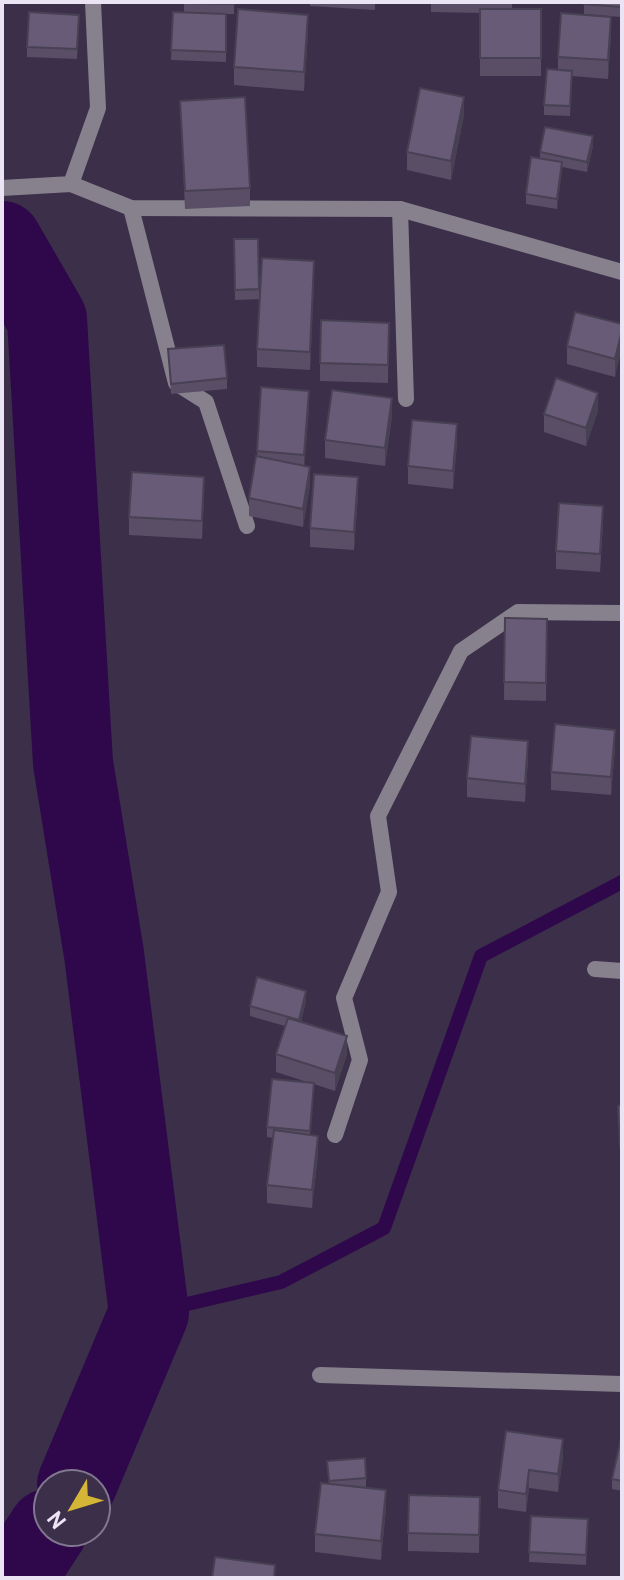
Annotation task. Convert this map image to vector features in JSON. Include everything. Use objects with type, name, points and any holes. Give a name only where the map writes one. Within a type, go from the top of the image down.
[{"type":"street","points":[[71,184],[98,108],[93,2]]},
{"type":"street","points":[[2,188],[71,184],[131,208],[400,209],[622,272]]},
{"type":"street","points":[[131,208],[176,383],[206,402],[247,526]]},
{"type":"street","points":[[400,209],[406,399]]},
{"type":"street","points":[[335,1135],[360,1060],[344,998],[389,892],[378,816],[461,651],[518,612],[622,613]]},
{"type":"street","points":[[595,969],[622,971]]},
{"type":"street","points":[[320,1375],[622,1384]]},
{"type":"building","points":[[234,2],[234,4],[184,3]]},
{"type":"building","points":[[621,2],[621,7],[584,4]]},
{"type":"building","points":[[238,9],[308,15],[304,72],[234,67]]},
{"type":"building","points":[[480,9],[541,9],[541,58],[480,58]]},
{"type":"building","points":[[29,12],[79,15],[77,49],[27,47]]},
{"type":"building","points":[[173,12],[226,14],[226,52],[171,50]]},
{"type":"building","points":[[561,13],[611,17],[608,60],[558,57]]},
{"type":"building","points":[[547,69],[572,71],[570,106],[544,105]]},
{"type":"building","points":[[420,88],[464,97],[451,161],[407,152]]},
{"type":"building","points":[[245,97],[250,188],[185,191],[180,101]]},
{"type":"building","points":[[545,127],[593,136],[587,162],[540,152]]},
{"type":"building","points":[[531,157],[562,162],[557,199],[526,194]]},
{"type":"building","points":[[234,239],[258,239],[259,289],[235,290]]},
{"type":"building","points":[[262,258],[314,261],[310,352],[257,349]]},
{"type":"building","points":[[575,312],[622,324],[615,359],[567,346]]},
{"type":"building","points":[[321,320],[389,323],[388,365],[320,363]]},
{"type":"building","points":[[224,345],[227,378],[171,384],[168,349]]},
{"type":"building","points":[[556,378],[598,393],[586,428],[544,414]]},
{"type":"building","points":[[261,387],[309,391],[304,455],[257,451]]},
{"type":"building","points":[[332,390],[392,398],[385,448],[325,440]]},
{"type":"building","points":[[412,420],[457,424],[453,471],[408,466]]},
{"type":"building","points":[[256,456],[310,467],[303,509],[249,498]]},
{"type":"building","points":[[132,472],[204,477],[202,521],[129,517]]},
{"type":"building","points":[[314,474],[358,477],[354,532],[310,528]]},
{"type":"building","points":[[559,503],[603,506],[600,554],[556,551]]},
{"type":"building","points":[[505,618],[547,619],[546,683],[504,682]]},
{"type":"building","points":[[555,724],[615,730],[611,777],[551,772]]},
{"type":"building","points":[[471,736],[528,741],[525,784],[467,778]]},
{"type":"building","points":[[257,977],[306,991],[299,1020],[250,1006]]},
{"type":"building","points":[[288,1018],[347,1036],[335,1073],[276,1054]]},
{"type":"building","points":[[272,1079],[314,1083],[310,1131],[267,1127]]},
{"type":"building","points":[[622,1105],[622,1147],[620,1147],[618,1106]]},
{"type":"building","points":[[274,1130],[318,1136],[312,1190],[267,1185]]},
{"type":"building","points":[[506,1431],[563,1439],[558,1474],[529,1470],[526,1494],[498,1490]]},
{"type":"building","points":[[622,1434],[622,1481],[612,1479]]},
{"type":"building","points":[[365,1458],[366,1478],[329,1481],[327,1461]]},
{"type":"building","points":[[321,1483],[386,1490],[381,1541],[315,1534]]},
{"type":"building","points":[[409,1495],[480,1497],[479,1535],[408,1533]]},
{"type":"building","points":[[531,1516],[588,1519],[586,1555],[529,1552]]},
{"type":"building","points":[[215,1557],[275,1565],[274,1578],[212,1578]]},
{"type":"waterway","points":[[2,241],[47,319],[73,763],[104,954],[149,1313],[84,1468]]},
{"type":"waterway","points":[[149,1313],[281,1282],[384,1228],[481,956],[622,882]]},
{"type":"waterway","points":[[16,1578],[36,1548]]}]
